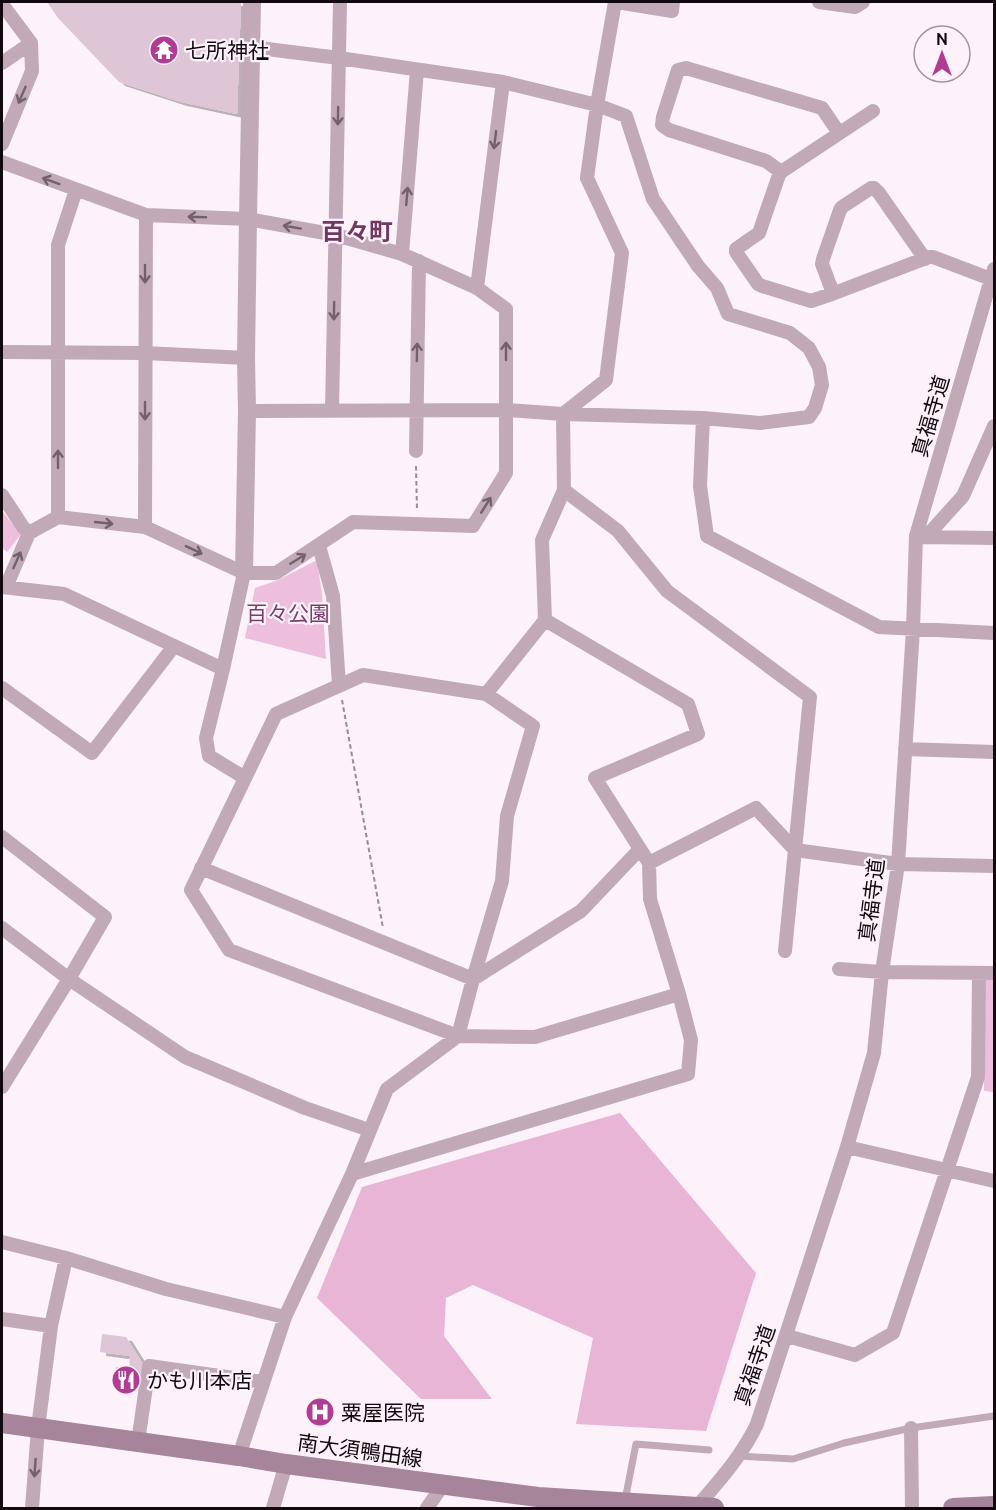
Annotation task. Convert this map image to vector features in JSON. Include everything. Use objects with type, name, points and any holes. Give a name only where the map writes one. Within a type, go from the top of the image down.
[{"type":"main road","name":"南大須鴨田線","points":[[2,1423],[538,1497],[703,1508]]},
{"type":"main road","points":[[953,1509],[994,1506]]},
{"type":"street","points":[[245,778],[209,756],[206,738],[244,573],[252,2]]},
{"type":"street","points":[[332,411],[340,2]]},
{"type":"street","points":[[563,414],[606,380],[622,253],[587,178],[597,105],[616,2],[672,11],[673,2]]},
{"type":"street","points":[[819,2],[855,7],[862,2]]},
{"type":"street","points":[[2,4],[31,43],[32,71],[2,144]]},
{"type":"street","points":[[2,63],[31,43]]},
{"type":"street","points":[[247,411],[507,410],[703,418],[760,423],[809,417],[815,408],[822,385],[819,367],[809,348],[790,333],[728,314],[717,288],[698,266],[653,199],[626,116],[597,105],[503,82],[251,47]]},
{"type":"street","points":[[781,172],[766,161],[669,130],[662,125],[678,70],[686,68],[822,108],[839,133]]},
{"type":"street","points":[[402,254],[417,70]]},
{"type":"street","points":[[477,288],[503,82]]},
{"type":"street","points":[[873,111],[779,175],[759,233],[736,249],[758,284],[811,301],[933,257],[992,280]]},
{"type":"street","points":[[2,162],[146,215],[248,219],[336,235],[402,254],[477,288],[506,309],[506,473],[473,526],[353,522],[276,573],[244,573],[145,527],[58,517],[29,533],[4,587],[63,594],[223,669]]},
{"type":"street","points":[[833,293],[822,264],[840,210],[871,189],[874,188],[879,193],[925,259]]},
{"type":"street","points":[[58,517],[58,245],[76,190]]},
{"type":"street","points":[[145,527],[146,215]]},
{"type":"street","points":[[416,451],[419,261]]},
{"type":"street","name":"真福寺道","points":[[703,1508],[750,1440],[757,1424],[848,1147],[874,1053],[882,972],[898,864],[921,536],[992,280]]},
{"type":"street","points":[[2,352],[145,353],[246,358]]},
{"type":"street","points":[[486,694],[545,620],[542,540],[564,490],[563,414]]},
{"type":"street","points":[[703,418],[700,486],[706,536],[879,627],[994,633]]},
{"type":"street","points":[[921,536],[963,496],[994,426]]},
{"type":"street","points":[[564,490],[618,531],[667,591],[810,697],[785,951]]},
{"type":"street","points":[[2,495],[29,533]]},
{"type":"street","points":[[921,536],[994,538]]},
{"type":"street","points":[[319,546],[333,596],[339,685]]},
{"type":"street","points":[[352,1174],[688,1074],[691,1040],[680,994],[650,899],[649,863],[595,778],[698,734],[688,704],[545,620]]},
{"type":"street","points":[[2,688],[92,753],[174,646]]},
{"type":"street","points":[[239,1456],[285,1317],[352,1174],[387,1089],[458,1036],[502,881],[507,816],[533,726],[486,694],[363,675],[276,714],[191,890],[229,950],[458,1036],[535,1037],[680,994]]},
{"type":"street","points":[[905,749],[994,752]]},
{"type":"street","points":[[649,863],[756,808],[795,850],[898,864],[994,866]]},
{"type":"street","points":[[2,837],[105,917],[2,1087]]},
{"type":"street","points":[[473,979],[581,911],[640,849]]},
{"type":"street","points":[[201,868],[473,979]]},
{"type":"street","points":[[2,928],[69,979],[185,1058],[305,1108],[369,1130]]},
{"type":"street","points":[[839,969],[882,972],[994,973]]},
{"type":"street","points":[[787,1336],[855,1354],[892,1333],[978,1077],[979,974]]},
{"type":"street","points":[[848,1147],[994,1181]]},
{"type":"street","points":[[2,1242],[66,1258],[166,1289],[285,1317]]},
{"type":"street","points":[[32,1509],[38,1428],[51,1326],[66,1258]]},
{"type":"street","points":[[2,1319],[51,1326]]},
{"type":"street","points":[[138,1442],[149,1366],[263,1382]]},
{"type":"street","points":[[911,1428],[912,1509]]},
{"type":"street","points":[[273,1509],[286,1464]]},
{"type":"street","points":[[427,1509],[443,1485]]},
{"type":"lane","points":[[739,1456],[793,1459],[844,1443],[911,1428],[994,1416]]},
{"type":"lane","points":[[624,1503],[636,1444],[709,1450]]},
{"type":"path","points":[[416,451],[418,524]]},
{"type":"path","points":[[339,685],[386,944]]},
{"type":"green space","points":[[2,511],[21,534],[7,552],[2,548]]},
{"type":"green space","name":"百々公園","points":[[317,560],[322,594],[326,659],[245,638],[255,588],[278,580]]},
{"type":"green space","points":[[984,980],[994,980],[994,1092],[984,1091]]},
{"type":"shaded area","points":[[620,1113],[756,1273],[706,1431],[576,1424],[593,1338],[473,1285],[446,1298],[444,1336],[492,1399],[421,1399],[317,1298],[362,1187]]},
{"type":"building","name":"七所神社","points":[[47,2],[241,2],[237,114],[181,102],[119,82],[58,18]]},
{"type":"building","points":[[102,1334],[126,1337],[143,1364],[140,1384],[114,1381],[116,1367],[129,1368],[130,1356],[100,1352]]},
{"type":"place","name":"七所神社","points":[[164,50]]},
{"type":"place","name":"かも川本店","points":[[126,1380]]},
{"type":"place","name":"粟屋医院","points":[[320,1412]]},
{"type":"district","name":"百々町","points":[[357,231]]}]
